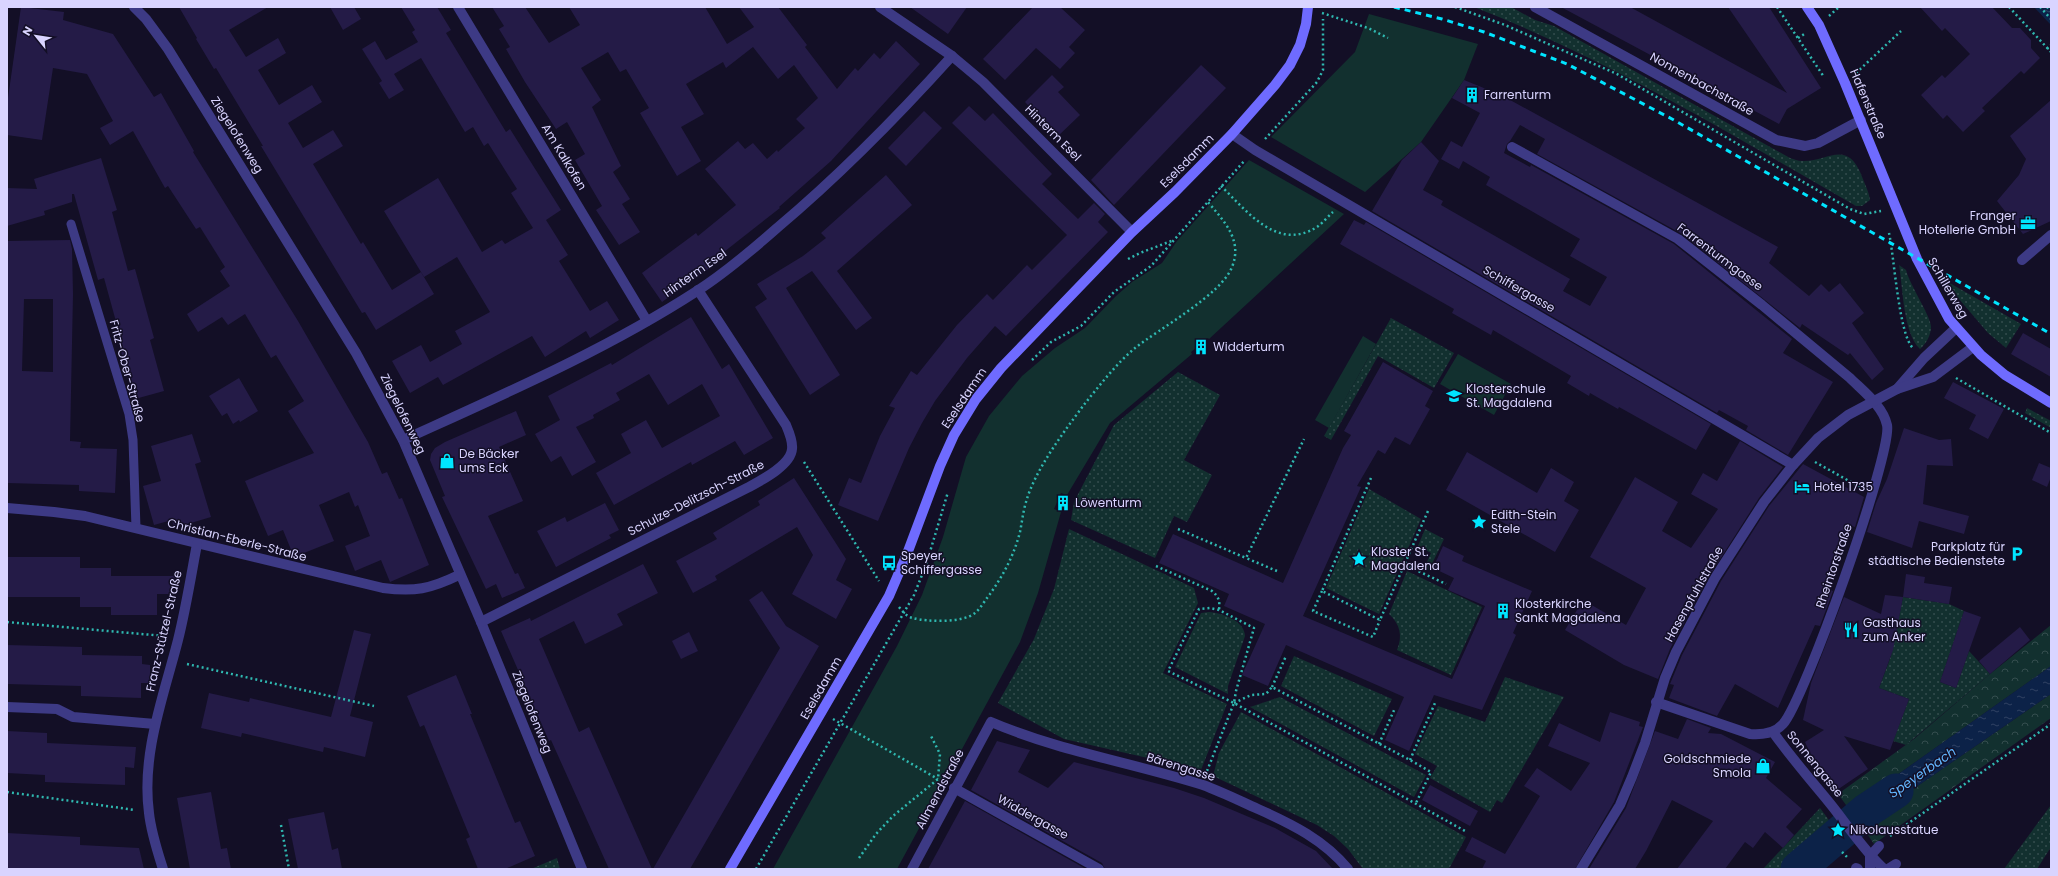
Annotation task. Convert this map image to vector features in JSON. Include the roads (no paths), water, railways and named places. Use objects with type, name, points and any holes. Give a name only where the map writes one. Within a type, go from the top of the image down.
[{"type":"street","name":"Ziegelofenweg","points":[[134,7],[146,19],[168,48],[356,353],[403,440],[459,575],[481,622],[582,869]]},
{"type":"street","name":"Am Kalkofen","points":[[458,7],[647,321]]},
{"type":"street","name":"Hinterm Esel","points":[[880,7],[952,56],[983,82],[1132,232]]},
{"type":"street","name":"Nonnenbachstraße","points":[[1534,7],[1776,140],[1805,146],[1818,143],[1861,120]]},
{"type":"street","name":"Hafenstraße","points":[[1807,7],[1819,25],[1846,83],[1899,214]]},
{"type":"street","name":"Eselsdamm","points":[[730,869],[889,596],[907,554],[940,466],[954,435],[976,399],[1001,368],[1132,232],[1175,192],[1232,134],[1275,85],[1290,65],[1300,45],[1306,24],[1308,9]]},
{"type":"street","name":"Hinterm Esel","points":[[403,440],[488,402],[647,321],[698,290],[758,244],[813,198],[901,112],[952,56]]},
{"type":"street","name":"Schiffergasse","points":[[1232,134],[1255,150],[1343,202],[1793,465]]},
{"type":"street","name":"Farrenturmgasse","points":[[1512,147],[1651,223],[1696,251],[1850,378],[1873,401]]},
{"type":"street","name":"Schillerweg","points":[[1899,214],[1917,259],[1935,295],[1956,328],[1973,347],[2005,375],[2051,403]]},
{"type":"street","points":[[2022,260],[2051,235]]},
{"type":"street","name":"Schulze-Delitzsch-Straße","points":[[481,622],[749,487],[774,472],[786,461],[792,450],[791,440],[786,425],[698,290]]},
{"type":"street","name":"Hasenpfuhlstraße","points":[[1897,389],[1924,358],[1956,328]]},
{"type":"street","name":"Hasenpfuhlstraße","points":[[1586,868],[1620,805],[1632,777],[1645,743],[1656,702],[1676,652],[1715,578],[1764,502],[1793,465],[1818,438],[1848,415],[1897,389],[1928,379],[1944,370],[1973,347]]},
{"type":"street","name":"Rheintorstraße","points":[[1773,732],[1782,725],[1790,714],[1803,685],[1845,576],[1873,491],[1886,446],[1888,430],[1884,418],[1873,401]]},
{"type":"street","name":"Christian-Eberle-Straße","points":[[7,508],[54,512],[136,528],[383,588],[405,591],[443,583],[459,575]]},
{"type":"street","name":"Franz-Stützel-Straße","points":[[163,869],[153,837],[149,812],[150,757],[155,724],[178,637],[198,544]]},
{"type":"street","name":"Sonnengasse","points":[[1656,702],[1750,734],[1762,735],[1773,732],[1798,767],[1868,853],[1884,869]]},
{"type":"street","points":[[7,707],[57,709],[73,717],[155,724]]},
{"type":"street","name":"Bärengasse","points":[[991,722],[1042,741],[1202,785],[1279,818],[1308,834],[1326,846],[1348,869]]},
{"type":"street","name":"Allmendstraße","points":[[912,869],[954,788],[991,722]]},
{"type":"street","name":"Widdergasse","points":[[954,788],[1099,869]]},
{"type":"street","points":[[1870,869],[1868,853],[1879,846]]},
{"type":"lane","name":"Fritz-Ober-Straße","points":[[71,224],[129,414],[133,440],[136,528]]},
{"type":"water","points":[[2034,7],[2051,7],[2051,25]]},
{"type":"water","points":[[2051,666],[2051,694],[1861,825],[1849,809]]},
{"type":"waterway","name":"Speyerbach","points":[[1798,869],[1866,811],[1896,791]]},
{"type":"railway","points":[[1394,7],[1442,19],[1484,32],[1567,64],[1672,119],[2051,334]]},
{"type":"place","name":"Farrenturm","points":[[1472,95]]},
{"type":"place","name":"Franger Hotellerie GmbH","points":[[2028,223]]},
{"type":"place","name":"Widderturm","points":[[1201,347]]},
{"type":"place","name":"Klosterschule St. Magdalena","points":[[1454,396]]},
{"type":"place","name":"De Bäcker ums Eck","points":[[447,461]]},
{"type":"place","name":"Hotel 1735","points":[[1802,487]]},
{"type":"place","name":"Löwenturm","points":[[1063,503]]},
{"type":"place","name":"Edith-Stein Stele","points":[[1479,522]]},
{"type":"place","name":"Parkplatz für städtische Bedienstete","points":[[2017,554]]},
{"type":"place","name":"Kloster St. Magdalena","points":[[1359,559]]},
{"type":"place","name":"Speyer, Schiffergasse","points":[[889,563]]},
{"type":"place","name":"Klosterkirche Sankt Magdalena","points":[[1503,611]]},
{"type":"place","name":"Gasthaus zum Anker","points":[[1851,630]]},
{"type":"place","name":"Goldschmiede Smola","points":[[1763,766]]},
{"type":"place","name":"Nikolausstatue","points":[[1838,830]]}]
